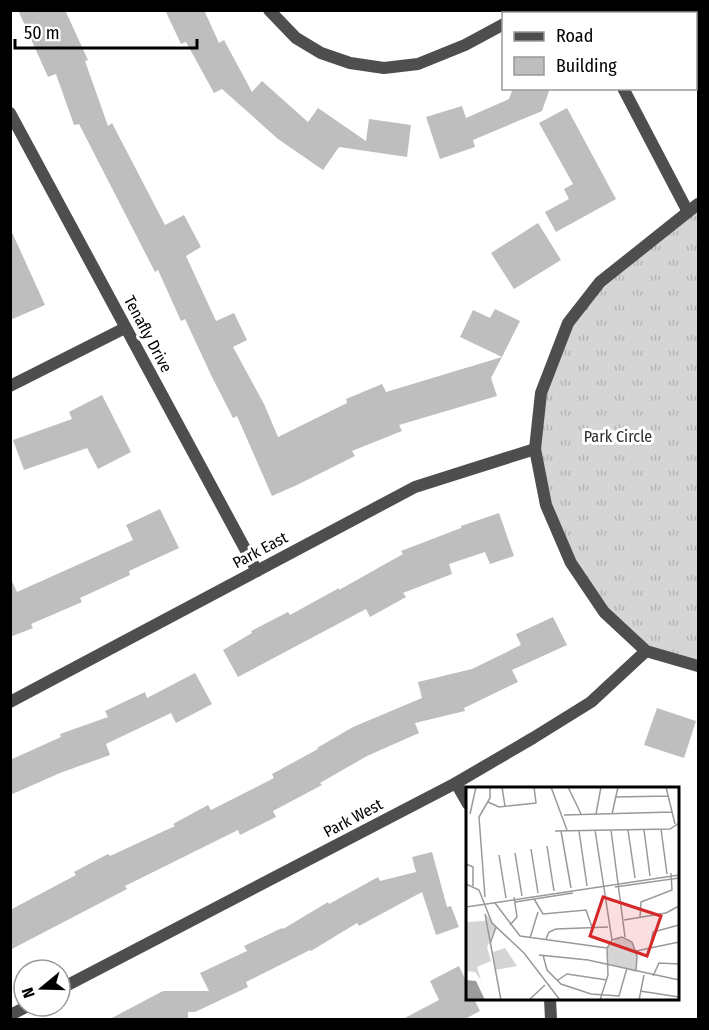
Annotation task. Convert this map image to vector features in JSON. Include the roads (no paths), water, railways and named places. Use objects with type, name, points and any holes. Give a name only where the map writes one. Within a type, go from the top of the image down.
[{"type":"street","points":[[269,10],[296,38],[321,53],[350,63],[384,68],[418,64],[465,45],[502,25]]},
{"type":"street","points":[[624,90],[694,208],[600,282],[568,323],[541,393],[535,449],[546,505],[571,563],[604,612],[646,651],[699,666]]},
{"type":"street","name":"Tenafly Drive","points":[[10,113],[256,571]]},
{"type":"street","points":[[10,386],[125,328]]},
{"type":"street","name":"Park East","points":[[10,702],[415,487],[535,449]]},
{"type":"street","name":"Park West","points":[[72,983],[456,783],[591,702],[646,651]]},
{"type":"street","points":[[456,783],[466,800]]},
{"type":"street","points":[[550,1000],[551,1020]]},
{"type":"park label","name":"Park Circle","points":[[618,436]]}]
